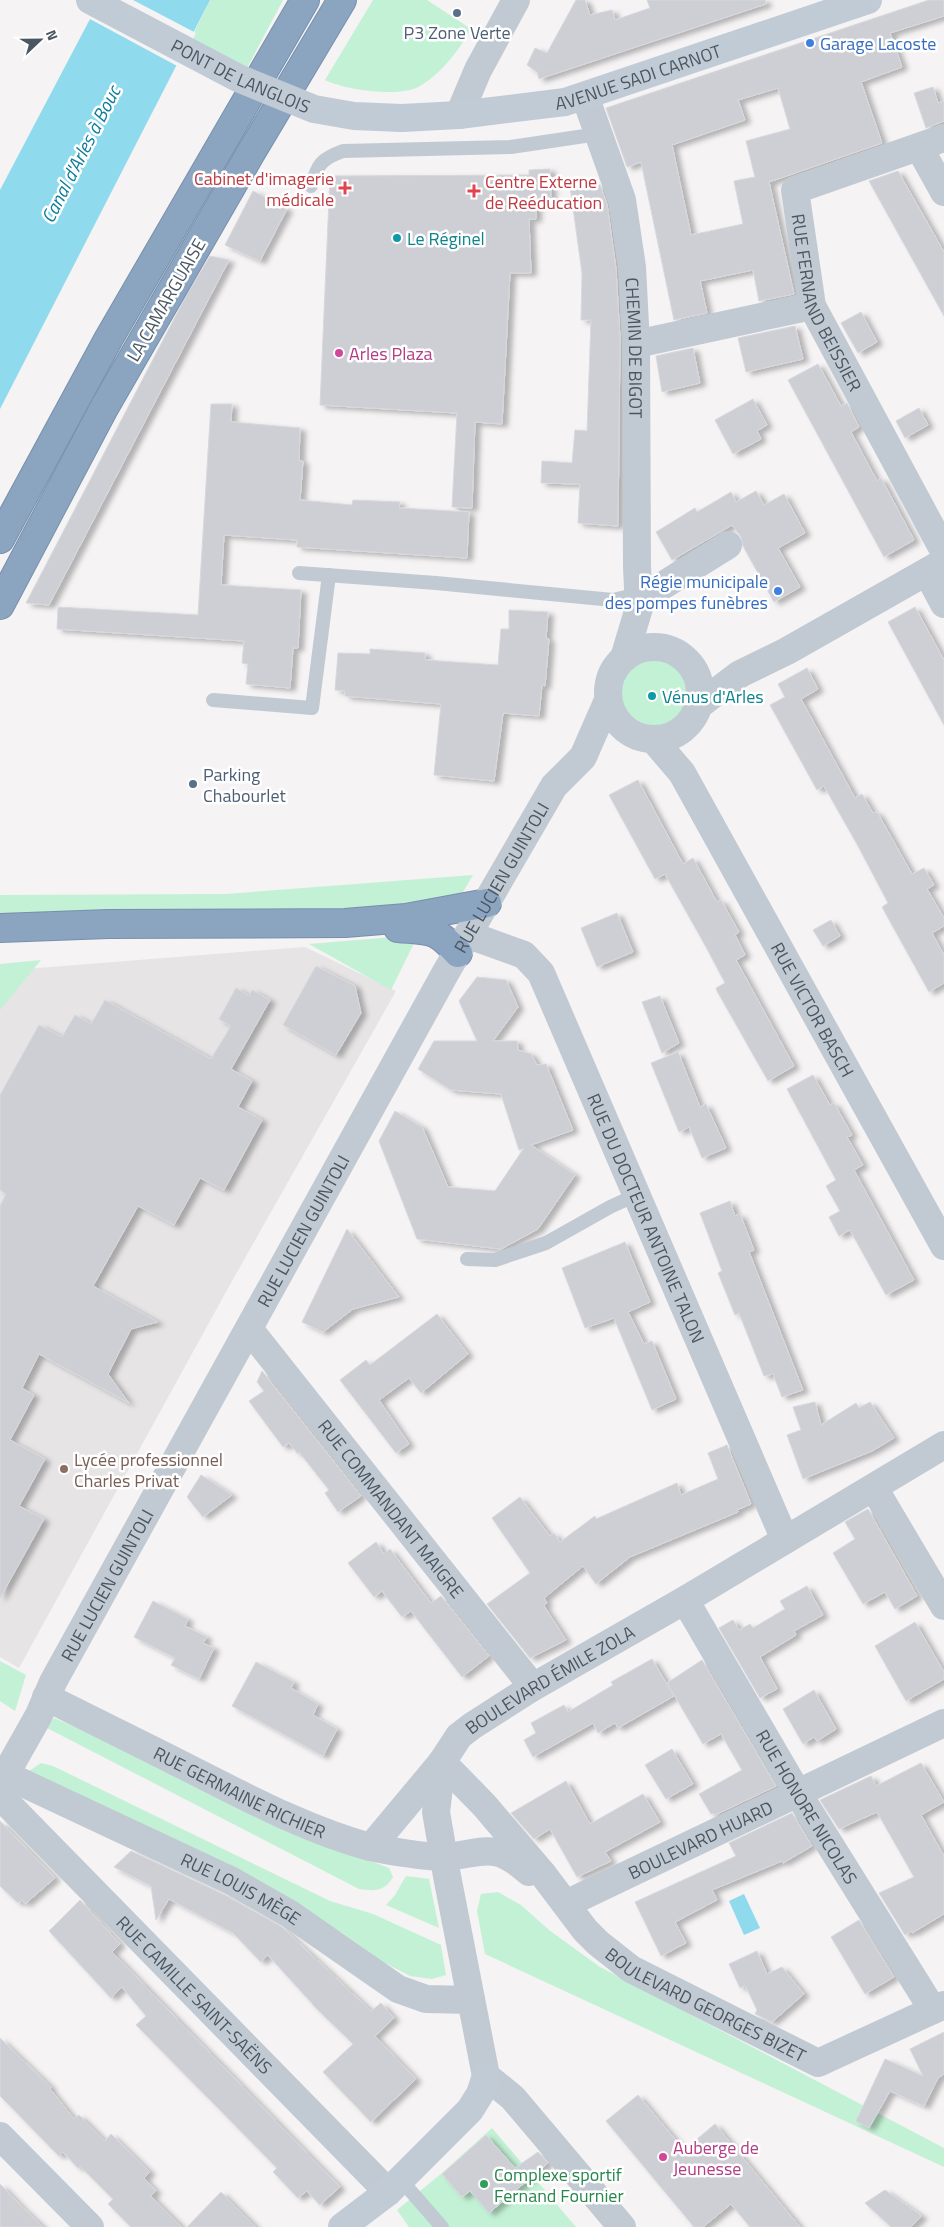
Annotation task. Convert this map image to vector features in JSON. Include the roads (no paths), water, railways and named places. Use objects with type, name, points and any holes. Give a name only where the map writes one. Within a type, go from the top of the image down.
[{"type":"highway","name":"LA CAMARGUAISE","points":[[0,539],[109,338],[305,0]]},
{"type":"highway","name":"LA CAMARGUAISE","points":[[0,605],[104,408],[249,156],[342,0]]},
{"type":"highway","points":[[0,928],[108,924],[345,923],[406,918],[487,903]]},
{"type":"highway","points":[[345,923],[427,930],[463,944]]},
{"type":"main road","name":"PONT DE LANGLOIS","points":[[90,0],[238,78],[314,108],[354,116],[402,118]]},
{"type":"main road","name":"AVENUE SADI CARNOT","points":[[402,118],[459,115],[566,102],[833,6],[868,0]]},
{"type":"main road","points":[[342,2227],[395,2186],[470,2110],[480,2094],[486,2076]]},
{"type":"street","points":[[459,115],[478,70],[516,0]]},
{"type":"street","name":"CHEMIN DE BIGOT","points":[[584,96],[622,200],[632,267],[636,344],[639,601],[624,658]]},
{"type":"street","points":[[932,142],[944,192]]},
{"type":"street","name":"RUE FERNAND BEISSIER","points":[[932,142],[795,190],[812,306],[944,551]]},
{"type":"street","points":[[636,344],[812,306]]},
{"type":"street","points":[[665,648],[639,601],[728,545]]},
{"type":"street","points":[[699,704],[740,674],[787,651],[935,567],[944,604]]},
{"type":"street","points":[[650,646],[665,648],[678,653],[690,663],[697,676],[700,690],[699,704],[693,718],[683,730],[668,737],[645,738],[619,722],[608,700],[611,677],[614,669],[624,658],[636,650],[650,646]]},
{"type":"street","points":[[697,676],[740,674]]},
{"type":"street","name":"RUE LUCIEN GUINTOLI","points":[[2,1785],[43,1706],[249,1329],[463,944],[554,786],[583,757],[608,700]]},
{"type":"street","points":[[682,773],[683,730]]},
{"type":"street","name":"RUE LUCIEN GUINTOLI","points":[[583,757],[645,738]]},
{"type":"street","name":"RUE VICTOR BASCH","points":[[645,738],[682,773],[944,1246]]},
{"type":"street","name":"RUE DU DOCTEUR ANTOINE TALON","points":[[463,944],[524,955],[541,973],[785,1540]]},
{"type":"street","name":"RUE COMMANDANT MAIGRE","points":[[249,1329],[533,1687]]},
{"type":"street","name":"BOULEVARD ÉMILE ZOLA","points":[[486,2076],[436,1812],[442,1762],[459,1736],[533,1687],[685,1600],[944,1446]]},
{"type":"street","points":[[874,1488],[944,1606]]},
{"type":"street","name":"RUE HONORE NICOLAS","points":[[685,1600],[797,1792],[938,2007]]},
{"type":"street","name":"RUE GERMAINE RICHIER","points":[[43,1706],[281,1815],[371,1847],[443,1857]]},
{"type":"street","name":"BOULEVARD HUARD","points":[[566,1904],[944,1723]]},
{"type":"street","points":[[371,1847],[442,1762]]},
{"type":"street","name":"BOULEVARD GEORGES BIZET","points":[[442,1762],[484,1805],[592,1937],[631,1969],[818,2063],[938,2007]]},
{"type":"street","name":"RUE LOUIS MÈGE","points":[[2,1785],[240,1886],[290,1914],[398,1990],[426,1998],[471,2000]]},
{"type":"street","name":"RUE CAMILLE SAINT-SAËNS","points":[[2,1785],[395,2186]]},
{"type":"street","name":"BOULEVARD GEORGES BIZET","points":[[443,1857],[475,1850],[503,1853],[522,1866],[566,1904]]},
{"type":"street","points":[[486,2076],[513,2098],[622,2227]]},
{"type":"street","points":[[0,2136],[90,2227]]},
{"type":"lane","points":[[311,186],[316,169],[326,157],[343,152],[511,147],[598,134]]},
{"type":"lane","points":[[299,573],[639,601]]},
{"type":"lane","points":[[213,700],[312,708],[329,575]]},
{"type":"lane","points":[[467,1259],[495,1260],[546,1243],[610,1207],[636,1195]]},
{"type":"lane","points":[[395,2186],[442,2227]]},
{"type":"water","name":"Canal d'Arles à Bouc","points":[[100,0],[210,0],[0,409],[0,190]]},
{"type":"water","points":[[744,1894],[760,1928],[744,1935],[729,1901]]},
{"type":"place","name":"P3 Zone Verte","points":[[457,13]]},
{"type":"place","name":"Garage Lacoste","points":[[810,43]]},
{"type":"place","name":"Cabinet d'imagerie médicale","points":[[345,188]]},
{"type":"place","name":"Centre Externe de Reéducation","points":[[474,191]]},
{"type":"place","name":"Le Réginel","points":[[397,238]]},
{"type":"place","name":"Arles Plaza","points":[[339,353]]},
{"type":"place","name":"Régie municipale des pompes funèbres","points":[[778,591]]},
{"type":"place","name":"Vénus d'Arles","points":[[652,696]]},
{"type":"place","name":"Parking Chabourlet","points":[[193,784]]},
{"type":"place","name":"Lycée professionnel Charles Privat","points":[[64,1469]]},
{"type":"place","name":"Auberge de Jeunesse","points":[[663,2157]]},
{"type":"place","name":"Complexe sportif Fernand Fournier","points":[[484,2184]]}]
